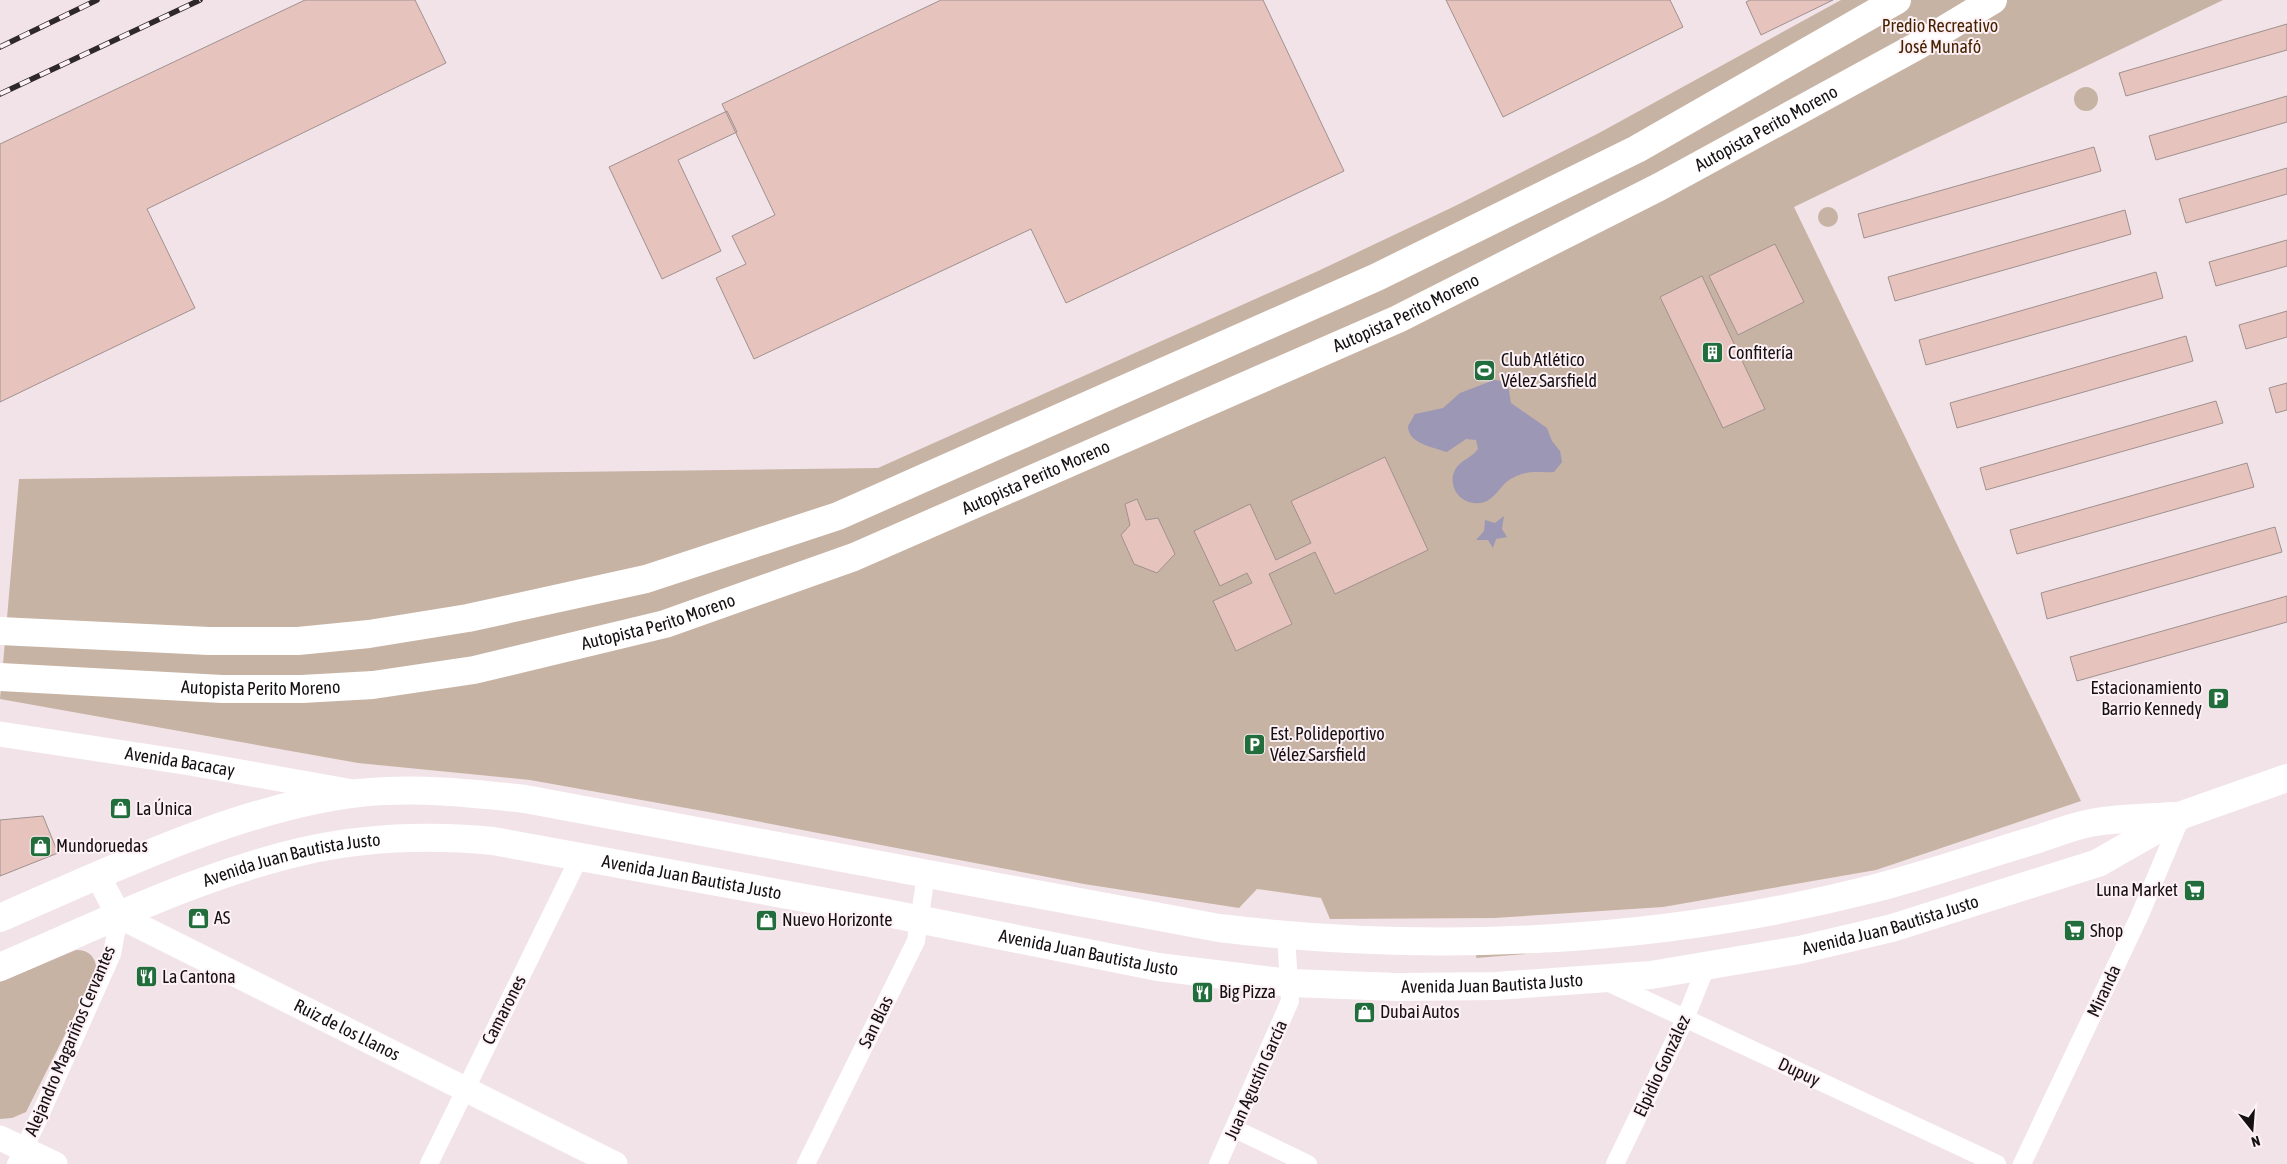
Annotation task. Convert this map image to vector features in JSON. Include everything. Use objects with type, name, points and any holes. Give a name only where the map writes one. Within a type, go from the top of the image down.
[{"type":"main road","points":[[0,631],[209,641],[298,641],[369,634],[468,618],[646,579],[820,522],[856,508],[1377,277],[1637,149],[1897,0]]},
{"type":"main road","name":"Autopista Perito Moreno","points":[[0,677],[222,688],[302,689],[373,685],[474,670],[665,624],[854,557],[1398,319],[1659,187],[1917,46],[1993,0]]},
{"type":"main road","name":"Avenida Juan Bautista Justo","points":[[0,967],[119,916],[229,872],[256,864],[306,851],[370,841],[404,838],[465,838],[493,840],[580,856],[1158,967],[1290,983],[1397,987],[1496,986],[1651,975],[1799,950],[1892,928],[2098,863],[2182,816],[2287,778]]},
{"type":"main road","name":"Avenida Juan Bautista Justo","points":[[0,918],[98,876],[237,821],[301,804],[360,793],[400,790],[443,791],[525,799],[1175,921],[1286,936],[1325,938],[1491,940],[1590,936],[1708,922],[1873,889],[2094,822],[2182,816]]},
{"type":"street","name":"Avenida Bacacay","points":[[0,734],[190,763],[360,793]]},
{"type":"street","name":"Miranda","points":[[2022,1164],[2139,917],[2182,816]]},
{"type":"street","name":"Camarones","points":[[429,1164],[580,856]]},
{"type":"street","name":"San Blas","points":[[806,1164],[916,941],[926,875]]},
{"type":"street","points":[[98,876],[119,916]]},
{"type":"street","name":"Ruiz de los Llanos","points":[[119,916],[615,1164]]},
{"type":"street","name":"Alejandro Magariños Cervantes","points":[[19,1156],[36,1124],[112,954],[119,916]]},
{"type":"street","name":"Juan Agustín García","points":[[1218,1164],[1290,1001],[1286,936]]},
{"type":"street","name":"Elpidio González","points":[[1615,1164],[1685,1019],[1706,967]]},
{"type":"street","name":"Dupuy","points":[[1601,979],[1997,1164]]},
{"type":"street","points":[[1235,1129],[1308,1164]]},
{"type":"street","points":[[0,1138],[19,1156],[55,1164]]},
{"type":"green space","name":"Club Atlético Vélez Sarsfield","points":[[1841,0],[2223,0],[1794,207],[2081,801],[1876,870],[1663,907],[1494,918],[1330,919],[1321,898],[1257,889],[1239,908],[1084,884],[714,813],[530,780],[358,763],[0,699],[19,479],[878,468],[1318,271],[1455,206],[1599,133]]},
{"type":"green space","points":[[2086,87],[2095,90],[2098,99],[2095,108],[2086,111],[2077,108],[2074,99],[2077,90]]},
{"type":"green space","points":[[1828,207],[1835,210],[1838,217],[1835,224],[1828,227],[1821,224],[1818,217],[1821,210]]},
{"type":"green space","points":[[76,950],[85,951],[92,956],[96,964],[96,973],[26,1112],[12,1118],[0,1119],[0,982]]},
{"type":"green space","points":[[1477,950],[1549,952],[1476,958]]},
{"type":"shaded area","points":[[1494,380],[1502,381],[1508,385],[1511,403],[1547,428],[1552,441],[1560,451],[1562,462],[1554,472],[1528,473],[1513,478],[1485,502],[1469,502],[1456,493],[1453,479],[1457,467],[1478,449],[1476,440],[1466,439],[1447,452],[1416,440],[1409,432],[1408,426],[1415,414],[1443,408],[1460,393]]},
{"type":"shaded area","points":[[1504,516],[1502,529],[1507,537],[1496,539],[1493,548],[1488,540],[1476,540],[1484,531],[1485,520],[1495,523]]},
{"type":"building","points":[[305,0],[415,0],[446,63],[147,209],[195,308],[0,402],[0,144]]},
{"type":"building","points":[[941,0],[1263,0],[1344,171],[1066,303],[1031,229],[754,359],[716,278],[746,264],[732,236],[775,215],[722,104]]},
{"type":"building","points":[[1446,0],[1670,0],[1683,27],[1503,117]]},
{"type":"building","points":[[1750,0],[1833,0],[1761,35],[1746,2]]},
{"type":"building","points":[[2287,24],[2287,50],[2126,96],[2119,73]]},
{"type":"building","points":[[2287,96],[2287,122],[2156,160],[2149,136]]},
{"type":"building","points":[[727,111],[737,132],[678,160],[721,251],[662,279],[609,167]]},
{"type":"building","points":[[2094,147],[2101,171],[1864,238],[1858,214]]},
{"type":"building","points":[[2287,168],[2287,194],[2186,223],[2179,199]]},
{"type":"building","points":[[2125,210],[2131,234],[1895,301],[1888,277]]},
{"type":"building","points":[[2287,240],[2287,266],[2216,286],[2209,262]]},
{"type":"building","points":[[1775,244],[1804,302],[1738,335],[1709,276]]},
{"type":"building","points":[[2156,272],[2163,298],[1926,365],[1919,340]]},
{"type":"building","name":"Confitería","points":[[1702,276],[1765,409],[1723,428],[1660,297]]},
{"type":"building","points":[[2287,311],[2287,337],[2246,349],[2239,325]]},
{"type":"building","points":[[2186,336],[2193,361],[1957,428],[1950,403]]},
{"type":"building","points":[[2287,383],[2287,410],[2276,413],[2269,388]]},
{"type":"building","points":[[2216,401],[2223,423],[1986,490],[1980,468]]},
{"type":"building","points":[[1385,457],[1428,550],[1335,594],[1315,552],[1269,574],[1292,624],[1236,651],[1213,601],[1252,583],[1247,573],[1220,586],[1194,531],[1250,504],[1276,560],[1311,543],[1291,501]]},
{"type":"building","points":[[2247,463],[2254,487],[2017,554],[2010,530]]},
{"type":"building","points":[[1137,499],[1146,520],[1158,518],[1175,554],[1157,573],[1134,564],[1121,535],[1130,525],[1125,504]]},
{"type":"building","points":[[2275,527],[2282,552],[2047,619],[2041,593]]},
{"type":"building","points":[[2287,596],[2287,622],[2077,681],[2070,657]]},
{"type":"building","points":[[43,816],[58,853],[0,876],[0,820]]},
{"type":"railway","points":[[0,47],[97,0]]},
{"type":"railway","points":[[0,94],[200,0]]},
{"type":"place","name":"Confitería","points":[[1712,353]]},
{"type":"place","name":"Club Atlético Vélez Sarsfield","points":[[1485,370]]},
{"type":"place","name":"Estacionamiento Barrio Kennedy","points":[[2218,698]]},
{"type":"place","name":"Est. Polideportivo Vélez Sarsfield","points":[[1254,744]]},
{"type":"place","name":"La Única","points":[[120,809]]},
{"type":"place","name":"Mundoruedas","points":[[40,846]]},
{"type":"place","name":"Luna Market","points":[[2194,890]]},
{"type":"place","name":"AS","points":[[198,918]]},
{"type":"place","name":"Nuevo Horizonte","points":[[766,920]]},
{"type":"place","name":"Shop","points":[[2074,931]]},
{"type":"place","name":"La Cantona","points":[[146,977]]},
{"type":"place","name":"Big Pizza","points":[[1203,992]]},
{"type":"place","name":"Dubai Autos","points":[[1364,1012]]},
{"type":"park label","name":"Predio Recreativo José Munafó","points":[[1940,36]]}]
